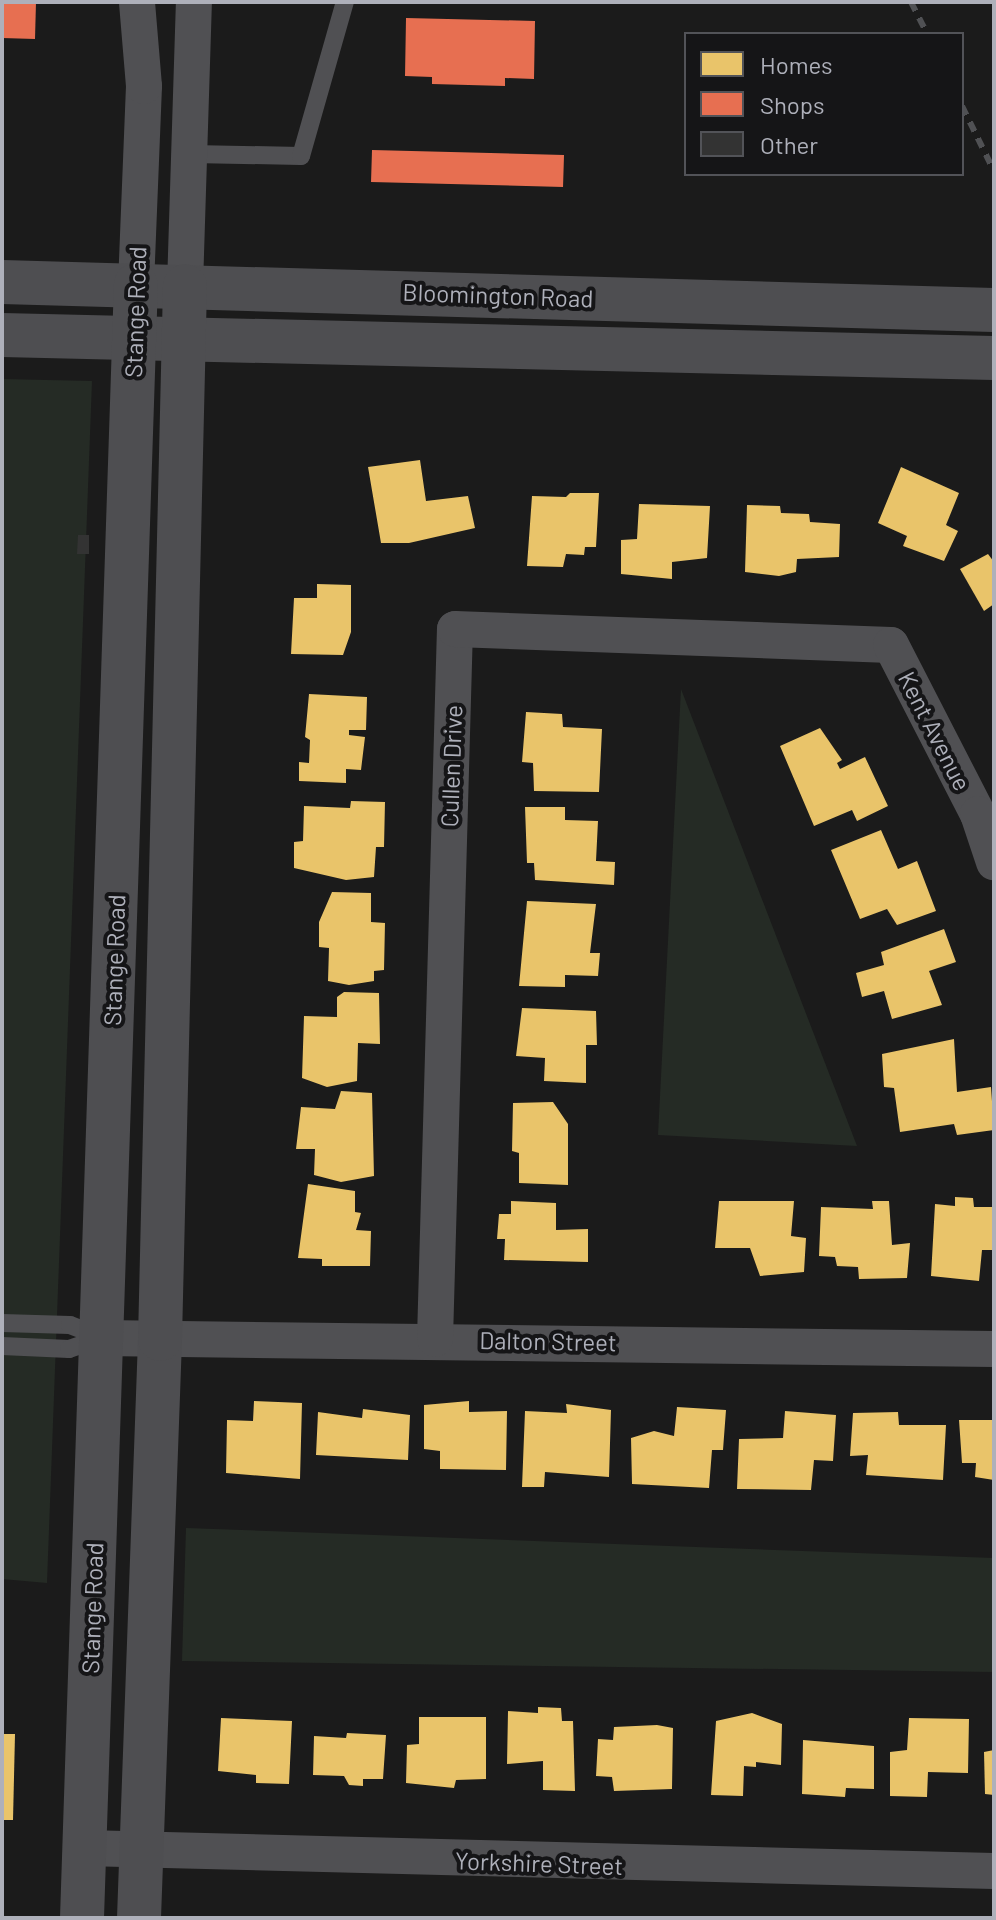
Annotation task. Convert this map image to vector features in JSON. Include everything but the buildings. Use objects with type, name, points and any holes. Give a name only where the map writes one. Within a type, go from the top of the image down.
[{"type":"main road","name":"Bloomington Road","points":[[2,282],[994,310]]},
{"type":"main road","name":"Stange Road","points":[[82,1918],[136,285]]},
{"type":"main road","name":"Stange Road","points":[[139,1918],[160,1339],[185,286]]},
{"type":"main road","points":[[2,335],[994,358]]},
{"type":"street","name":"Stange Road","points":[[136,285],[144,86],[137,2]]},
{"type":"street","name":"Stange Road","points":[[185,286],[194,2]]},
{"type":"street","name":"Cullen Drive","points":[[435,1339],[455,629],[891,645]]},
{"type":"street","name":"Kent Avenue","points":[[891,645],[978,814],[994,862]]},
{"type":"street","name":"Dalton Street","points":[[101,1338],[435,1339],[994,1349]]},
{"type":"street","name":"Yorkshire Street","points":[[84,1848],[994,1871]]},
{"type":"lane","points":[[191,154],[301,156],[345,2]]},
{"type":"lane","points":[[2,1323],[70,1325],[101,1338]]},
{"type":"lane","points":[[2,1346],[69,1349],[101,1338]]},
{"type":"shaded area","points":[[2,379],[92,381],[47,1583],[2,1579]]},
{"type":"shaded area","points":[[681,689],[857,1146],[658,1135]]},
{"type":"shaded area","points":[[186,1528],[994,1558],[994,1672],[182,1661]]},
{"type":"railway","points":[[911,2],[926,32]]},
{"type":"railway","points":[[964,110],[994,171]]}]
